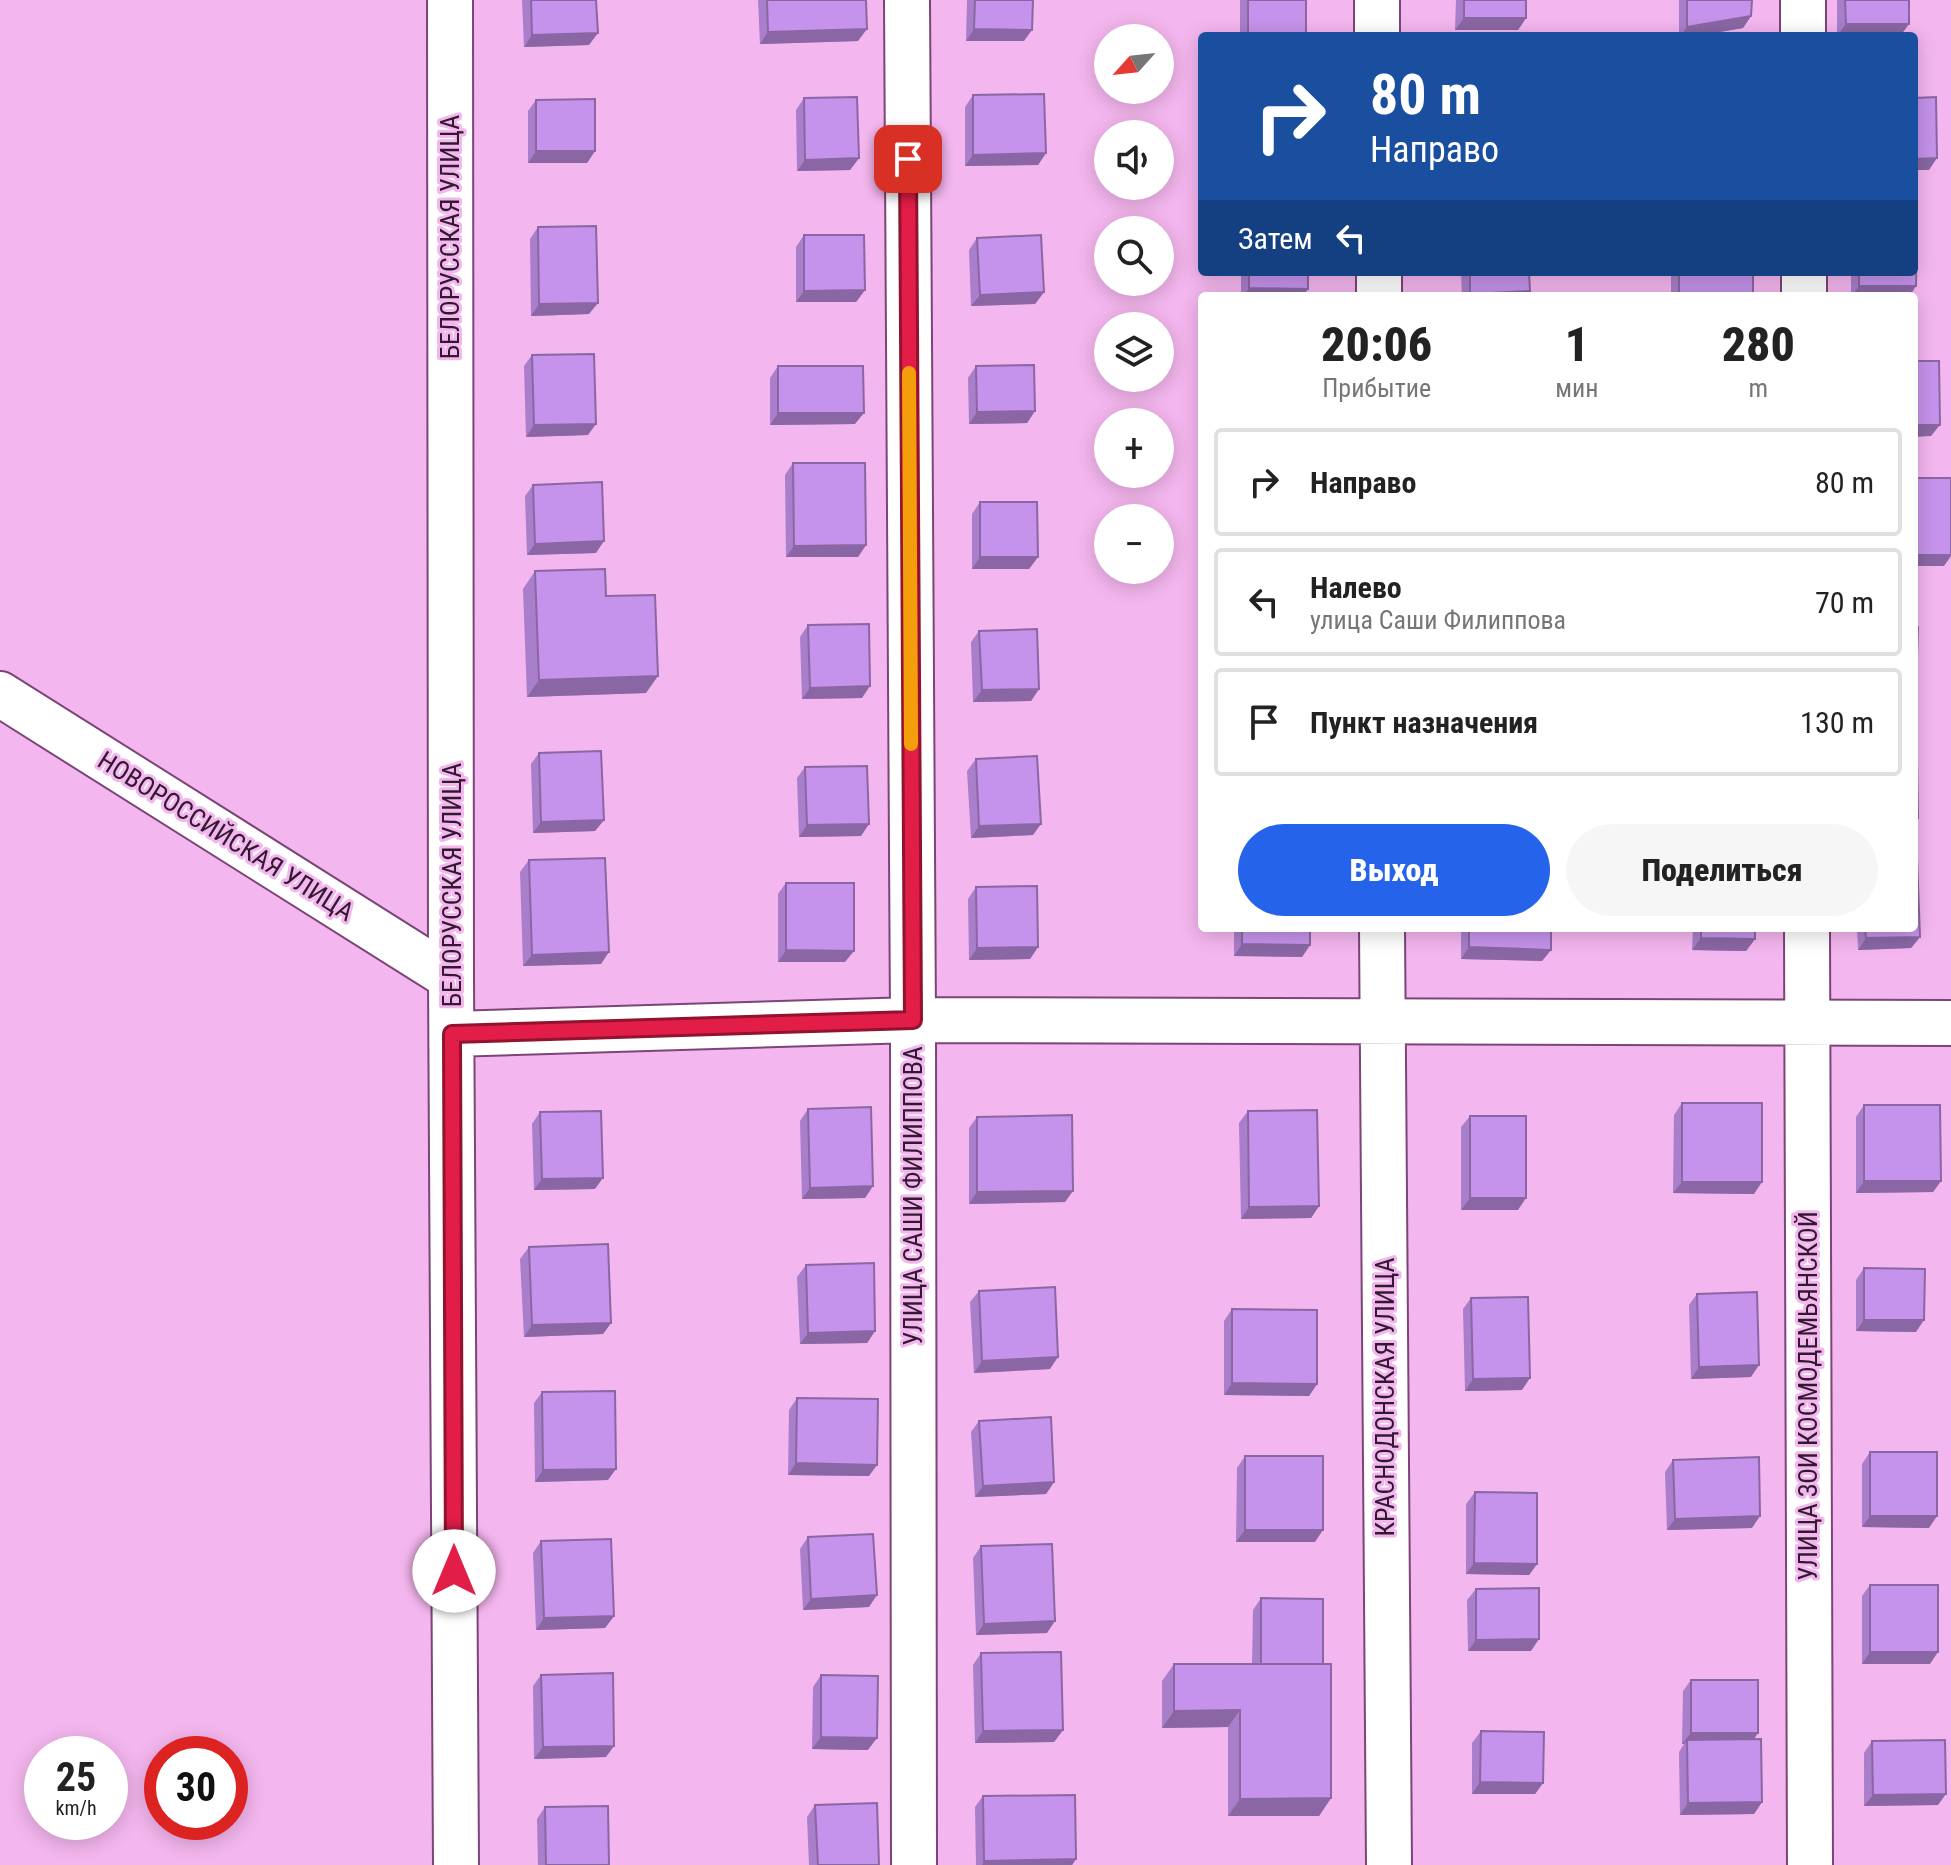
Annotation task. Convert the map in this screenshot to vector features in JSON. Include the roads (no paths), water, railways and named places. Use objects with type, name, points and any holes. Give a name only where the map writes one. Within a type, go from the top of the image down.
[{"type":"street","name":"БЕЛОРУССКАЯ УЛИЦА","points":[[450,0],[456,1865]]},
{"type":"street","name":"УЛИЦА САШИ ФИЛИППОВА","points":[[907,0],[914,1865]]},
{"type":"street","points":[[1377,0],[1377,32]]},
{"type":"street","points":[[1803,0],[1803,32]]},
{"type":"street","name":"НОВОРОССИЙСКАЯ УЛИЦА","points":[[0,694],[451,978]]},
{"type":"street","name":"КРАСНОДОНСКАЯ УЛИЦА","points":[[1382,932],[1389,1865]]},
{"type":"street","name":"УЛИЦА ЗОИ КОСМОДЕМЬЯНСКОЙ","points":[[1807,932],[1810,1865]]},
{"type":"street","points":[[452,1034],[913,1020],[1951,1023]]}]
